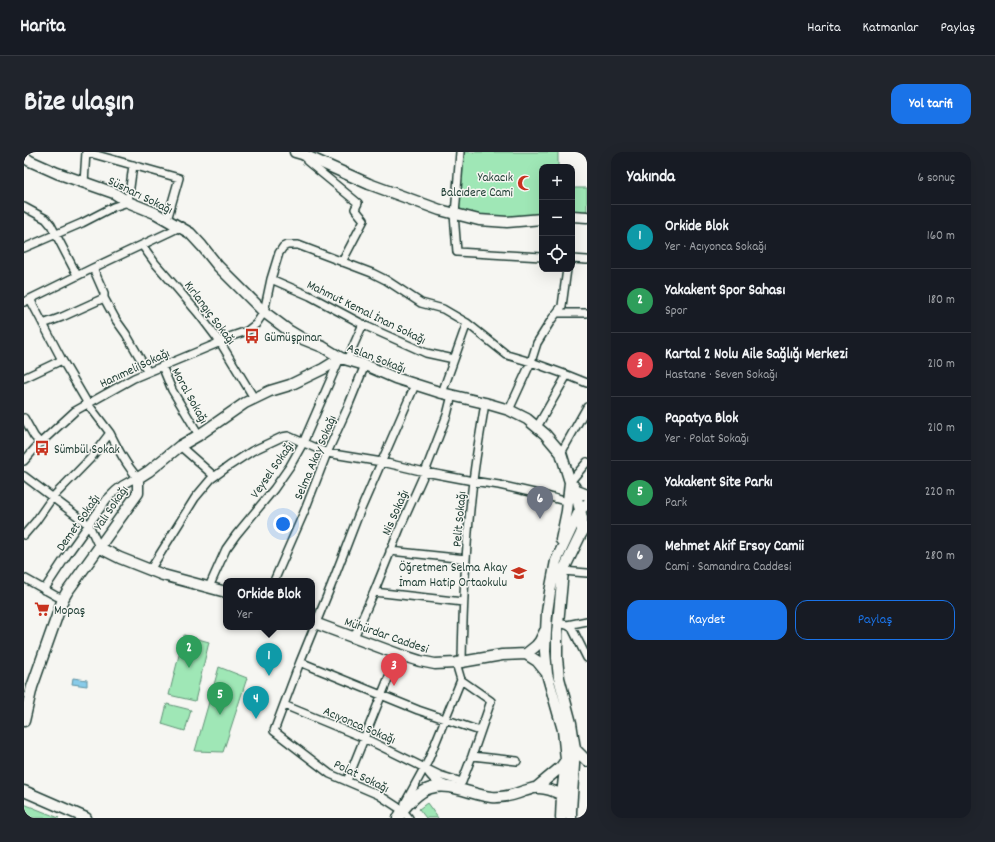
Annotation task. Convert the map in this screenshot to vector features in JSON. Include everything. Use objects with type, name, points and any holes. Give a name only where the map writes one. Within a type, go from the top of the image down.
[{"type":"street","points":[[84,183],[86,152],[179,178],[167,220]]},
{"type":"street","points":[[295,152],[369,184],[454,214],[479,220],[507,222],[539,220]]},
{"type":"street","points":[[460,152],[454,214],[457,252],[539,257]]},
{"type":"street","points":[[309,157],[308,161],[358,203],[355,209],[364,220],[342,262]]},
{"type":"street","name":"Süsnarı Sokağı","points":[[24,158],[57,173],[114,193],[128,202],[155,213],[180,228]]},
{"type":"street","points":[[24,248],[128,202],[133,165]]},
{"type":"street","points":[[24,206],[46,219],[51,224],[77,275]]},
{"type":"street","points":[[575,216],[587,217]]},
{"type":"street","points":[[138,478],[122,457],[110,433],[88,404],[43,324],[27,300],[133,248],[180,228]]},
{"type":"street","name":"Aslan Sokağı","points":[[180,228],[190,233],[218,266],[264,312],[303,339],[323,347],[344,359],[365,365],[395,378],[442,393],[509,410],[527,419],[545,434],[562,452],[570,482]]},
{"type":"street","name":"Kırlangıç Sokağı","points":[[142,245],[154,263],[189,302],[220,342],[254,398]]},
{"type":"street","points":[[264,312],[271,279],[279,253],[283,247],[287,245],[298,245],[372,273],[386,280],[421,303],[443,309],[467,323],[507,355],[531,362],[587,383]]},
{"type":"street","points":[[575,259],[587,260]]},
{"type":"street","points":[[93,268],[104,293],[104,298],[148,372]]},
{"type":"street","points":[[509,410],[531,362],[537,343],[562,306],[566,272]]},
{"type":"street","name":"Mahmut Kemal İnan Sokağı","points":[[271,279],[310,296],[363,324],[426,353],[454,359]]},
{"type":"street","points":[[43,324],[104,298]]},
{"type":"street","name":"Hanımeli Sokağı","points":[[24,461],[40,443],[75,411],[134,378],[247,331],[256,324],[264,312]]},
{"type":"street","points":[[557,313],[587,313]]},
{"type":"street","points":[[442,393],[467,323]]},
{"type":"street","name":"Veysel Sokağı","points":[[209,586],[226,549],[274,489],[290,466],[363,324]]},
{"type":"street","name":"Yalı Sokağı","points":[[24,721],[32,687],[63,599],[99,546],[138,493],[138,478],[180,446],[200,435],[245,403],[270,391],[290,385],[344,359]]},
{"type":"street","points":[[24,378],[62,360]]},
{"type":"street","name":"Selma Akay Sokağı","points":[[275,578],[365,365]]},
{"type":"street","name":"Moral Sokağı","points":[[162,366],[172,390],[200,435]]},
{"type":"street","points":[[537,427],[567,375]]},
{"type":"street","points":[[315,620],[331,586],[358,516],[415,385]]},
{"type":"street","name":"Nis Sokağı","points":[[354,637],[425,472],[447,415],[452,395]]},
{"type":"street","name":"Pelit Sokağı","points":[[461,680],[459,662],[466,559],[473,481],[485,403]]},
{"type":"street","points":[[562,452],[587,406]]},
{"type":"street","points":[[24,418],[34,436],[40,443]]},
{"type":"street","points":[[580,420],[587,423]]},
{"type":"street","points":[[24,535],[52,498],[90,459],[110,433]]},
{"type":"street","points":[[150,570],[195,498],[214,476],[252,451],[282,437],[288,436],[327,453],[382,462],[425,472],[499,485],[568,502],[585,508]]},
{"type":"street","points":[[180,446],[214,476]]},
{"type":"street","points":[[587,462],[570,482],[563,531],[550,592],[545,651],[547,674],[570,749],[587,761]]},
{"type":"street","points":[[24,476],[89,525],[99,546],[106,551],[150,570],[223,591]]},
{"type":"street","name":"Demet Sokağı","points":[[44,590],[107,499],[114,491],[130,480],[138,478]]},
{"type":"street","points":[[570,482],[577,491],[587,495]]},
{"type":"street","points":[[570,482],[585,508],[582,518],[582,531],[584,538]]},
{"type":"street","points":[[556,561],[585,508]]},
{"type":"street","points":[[571,818],[570,723],[559,678],[557,634],[563,624],[563,571],[584,538],[587,526]]},
{"type":"street","points":[[390,551],[466,559]]},
{"type":"street","points":[[563,571],[587,573]]},
{"type":"street","points":[[24,578],[63,599]]},
{"type":"street","points":[[374,592],[463,602]]},
{"type":"street","points":[[563,624],[587,621]]},
{"type":"street","name":"Mühürdar Caddesi","points":[[315,622],[398,654],[428,663],[443,664],[496,656],[526,654]]},
{"type":"street","points":[[563,624],[572,628],[587,658]]},
{"type":"street","points":[[547,626],[540,641],[526,654],[537,661],[547,674]]},
{"type":"street","points":[[284,705],[311,630]]},
{"type":"street","points":[[347,781],[398,654]]},
{"type":"street","points":[[300,662],[381,696],[480,731]]},
{"type":"street","points":[[403,815],[404,805],[428,761],[461,680],[491,701],[472,756],[517,761]]},
{"type":"street","name":"Polat Sokağı","points":[[284,705],[274,731],[330,774],[379,795],[403,815]]},
{"type":"street","name":"Acıyonca Sokağı","points":[[284,705],[364,738],[439,775],[462,782],[472,756]]},
{"type":"street","points":[[561,818],[566,760],[570,749]]},
{"type":"street","points":[[403,815],[419,794],[429,788],[437,786],[448,787],[492,797],[515,794],[537,787],[561,767],[566,760]]},
{"type":"street","points":[[425,767],[429,776],[448,787]]},
{"type":"street","points":[[537,787],[548,789],[562,795]]},
{"type":"street","points":[[24,791],[86,818]]},
{"type":"green space","points":[[463,152],[558,152],[558,164],[539,164],[539,214],[533,216],[507,218],[461,212],[459,208]]},
{"type":"green space","points":[[575,188],[587,188],[587,211],[575,212]]},
{"type":"green space","points":[[184,635],[209,642],[195,701],[169,695]]},
{"type":"green space","points":[[219,667],[247,678],[223,752],[195,751]]},
{"type":"green space","points":[[167,704],[191,710],[185,731],[162,724]]},
{"type":"green space","points":[[427,803],[438,818],[426,818],[419,809]]},
{"type":"green space","points":[[24,804],[59,818],[24,818]]},
{"type":"water","points":[[73,678],[87,680],[87,686],[72,684]]},
{"type":"place","name":"Yakacık Balcıdere Cami","points":[[525,183]]},
{"type":"place","name":"Gümüşpınar","points":[[252,336]]},
{"type":"place","name":"Sümbül Sokak","points":[[42,448]]},
{"type":"place","name":"Mehmet Akif Ersoy Camii","points":[[540,519]]},
{"type":"place","name":"Öğretmen Selma Akay İmam Hatip Ortaokulu","points":[[519,573]]},
{"type":"place","name":"Mopaş","points":[[42,609]]},
{"type":"place","name":"Yakakent Spor Sahası","points":[[189,668]]},
{"type":"place","name":"Orkide Blok","points":[[269,676]]},
{"type":"place","name":"Kartal 2 Nolu Aile Sağlığı Merkezi","points":[[394,686]]},
{"type":"place","name":"Yakakent Site Parkı","points":[[220,715]]},
{"type":"place","name":"Papatya Blok","points":[[256,719]]}]
